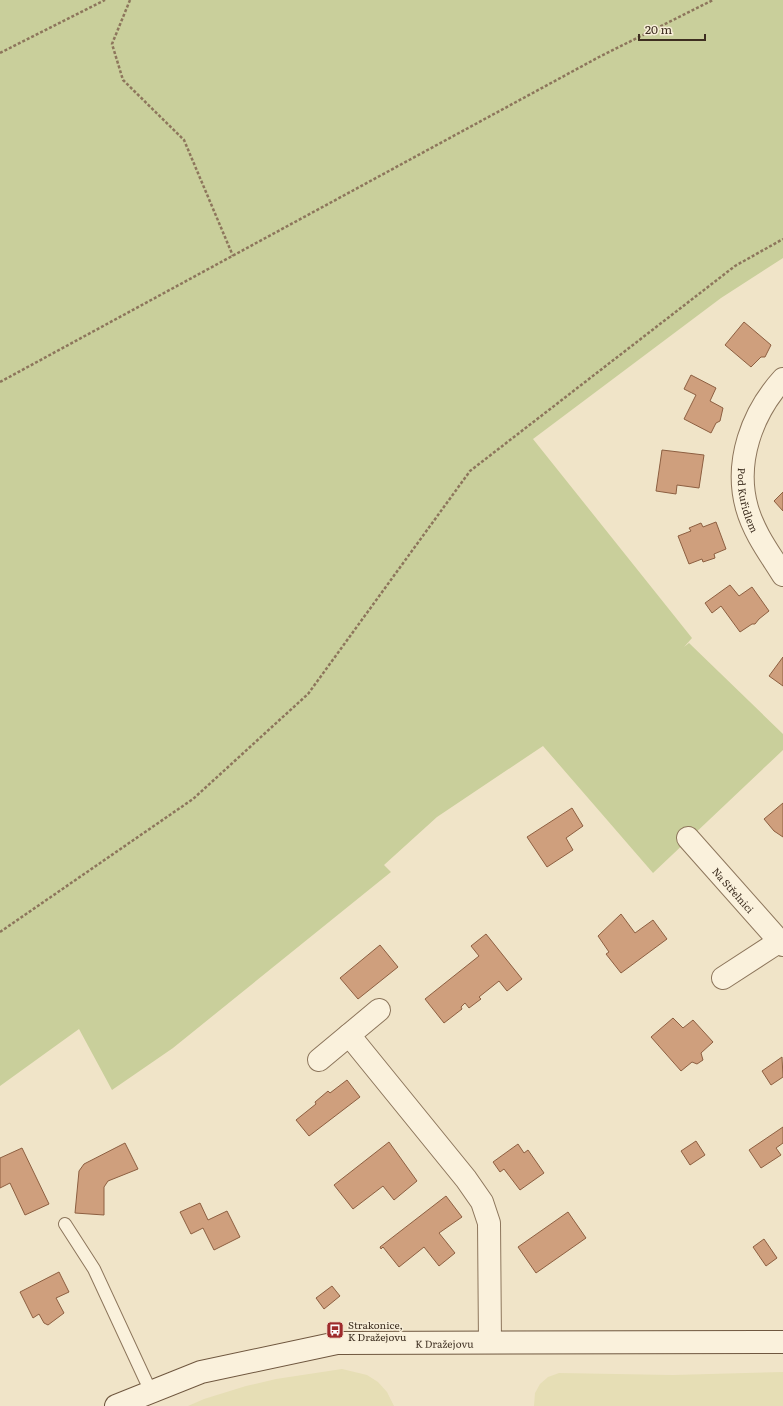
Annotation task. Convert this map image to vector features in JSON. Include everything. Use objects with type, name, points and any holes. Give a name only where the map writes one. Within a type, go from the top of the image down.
[{"type":"street","name":"Pod Kuřidlem","points":[[783,379],[773,390],[753,425],[745,450],[742,475],[747,508],[758,536],[783,575]]},
{"type":"street","name":"Na Střelnici","points":[[688,838],[782,943],[723,978]]},
{"type":"street","points":[[319,1060],[379,1010]]},
{"type":"street","points":[[349,1035],[466,1179],[482,1202],[489,1223],[490,1342]]},
{"type":"street","name":"K Dražejovu","points":[[116,1406],[201,1372],[337,1343],[783,1342]]},
{"type":"lane","points":[[65,1224],[94,1270],[151,1392]]},
{"type":"path","points":[[0,53],[105,0]]},
{"type":"path","points":[[130,0],[112,44],[123,80],[184,140],[233,256]]},
{"type":"path","points":[[0,382],[599,56],[713,0]]},
{"type":"path","points":[[0,932],[193,799],[308,694],[470,471],[735,266],[783,239]]},
{"type":"shaded area","points":[[342,1369],[367,1375],[378,1382],[387,1392],[394,1406],[188,1406],[204,1399],[246,1386],[276,1379]]},
{"type":"shaded area","points":[[783,1372],[783,1406],[534,1406],[535,1393],[540,1384],[548,1377],[559,1373],[673,1375]]},
{"type":"green space","points":[[0,0],[783,0],[783,258],[721,298],[533,439],[692,638],[684,647],[689,643],[783,734],[783,750],[653,873],[543,746],[437,817],[384,865],[391,872],[173,1048],[112,1090],[79,1029],[0,1086]]},
{"type":"building","points":[[744,322],[771,345],[765,357],[761,357],[751,367],[725,345]]},
{"type":"building","points":[[691,375],[716,388],[710,401],[723,408],[720,421],[716,423],[711,433],[684,419],[696,395],[684,389]]},
{"type":"building","points":[[662,450],[704,455],[699,488],[677,485],[676,494],[656,491]]},
{"type":"building","points":[[783,492],[783,511],[774,501]]},
{"type":"building","points":[[716,522],[726,549],[714,554],[715,558],[703,562],[702,559],[689,564],[678,536],[691,531],[689,528],[701,523],[703,527]]},
{"type":"building","points":[[730,585],[739,596],[752,587],[769,611],[755,624],[752,624],[740,632],[721,606],[712,613],[705,603]]},
{"type":"building","points":[[783,657],[783,686],[769,676]]},
{"type":"building","points":[[783,803],[783,837],[774,831],[764,819]]},
{"type":"building","points":[[572,808],[583,826],[566,838],[573,850],[547,867],[527,837]]},
{"type":"building","points":[[621,914],[635,933],[653,920],[667,939],[621,973],[606,954],[609,952],[598,936]]},
{"type":"building","points":[[486,934],[522,979],[507,991],[499,981],[479,997],[481,999],[469,1008],[465,1003],[461,1007],[462,1009],[444,1023],[425,999],[479,956],[471,946]]},
{"type":"building","points":[[380,945],[398,967],[358,999],[340,978]]},
{"type":"building","points":[[673,1018],[683,1028],[693,1020],[713,1042],[701,1053],[703,1060],[697,1064],[692,1062],[681,1071],[651,1037]]},
{"type":"building","points":[[782,1057],[783,1077],[771,1085],[762,1071]]},
{"type":"building","points":[[347,1080],[360,1097],[309,1136],[296,1120],[316,1104],[315,1102],[328,1091],[330,1093]]},
{"type":"building","points":[[783,1127],[783,1143],[776,1148],[781,1155],[761,1168],[749,1150]]},
{"type":"building","points":[[696,1141],[705,1155],[690,1165],[681,1151]]},
{"type":"building","points":[[389,1142],[417,1181],[394,1200],[383,1186],[353,1209],[334,1185]]},
{"type":"building","points":[[125,1143],[138,1169],[108,1181],[104,1187],[104,1215],[75,1213],[79,1171],[84,1164]]},
{"type":"building","points":[[518,1144],[524,1153],[528,1150],[544,1173],[520,1190],[504,1169],[500,1172],[493,1162]]},
{"type":"building","points":[[22,1148],[49,1204],[25,1215],[10,1183],[0,1188],[0,1158]]},
{"type":"building","points":[[446,1196],[462,1217],[439,1233],[455,1253],[439,1266],[424,1247],[399,1267],[383,1247],[381,1249],[380,1247]]},
{"type":"building","points":[[200,1203],[208,1220],[227,1211],[240,1237],[214,1250],[203,1228],[191,1234],[180,1212]]},
{"type":"building","points":[[568,1212],[586,1238],[536,1273],[518,1247]]},
{"type":"building","points":[[764,1239],[777,1258],[766,1266],[753,1247]]},
{"type":"building","points":[[59,1272],[69,1292],[56,1298],[64,1313],[48,1325],[44,1323],[39,1314],[33,1318],[20,1292]]},
{"type":"building","points":[[332,1286],[340,1296],[324,1309],[316,1298]]},
{"type":"place","name":"Strakonice, K Dražejovu","points":[[335,1330]]}]
